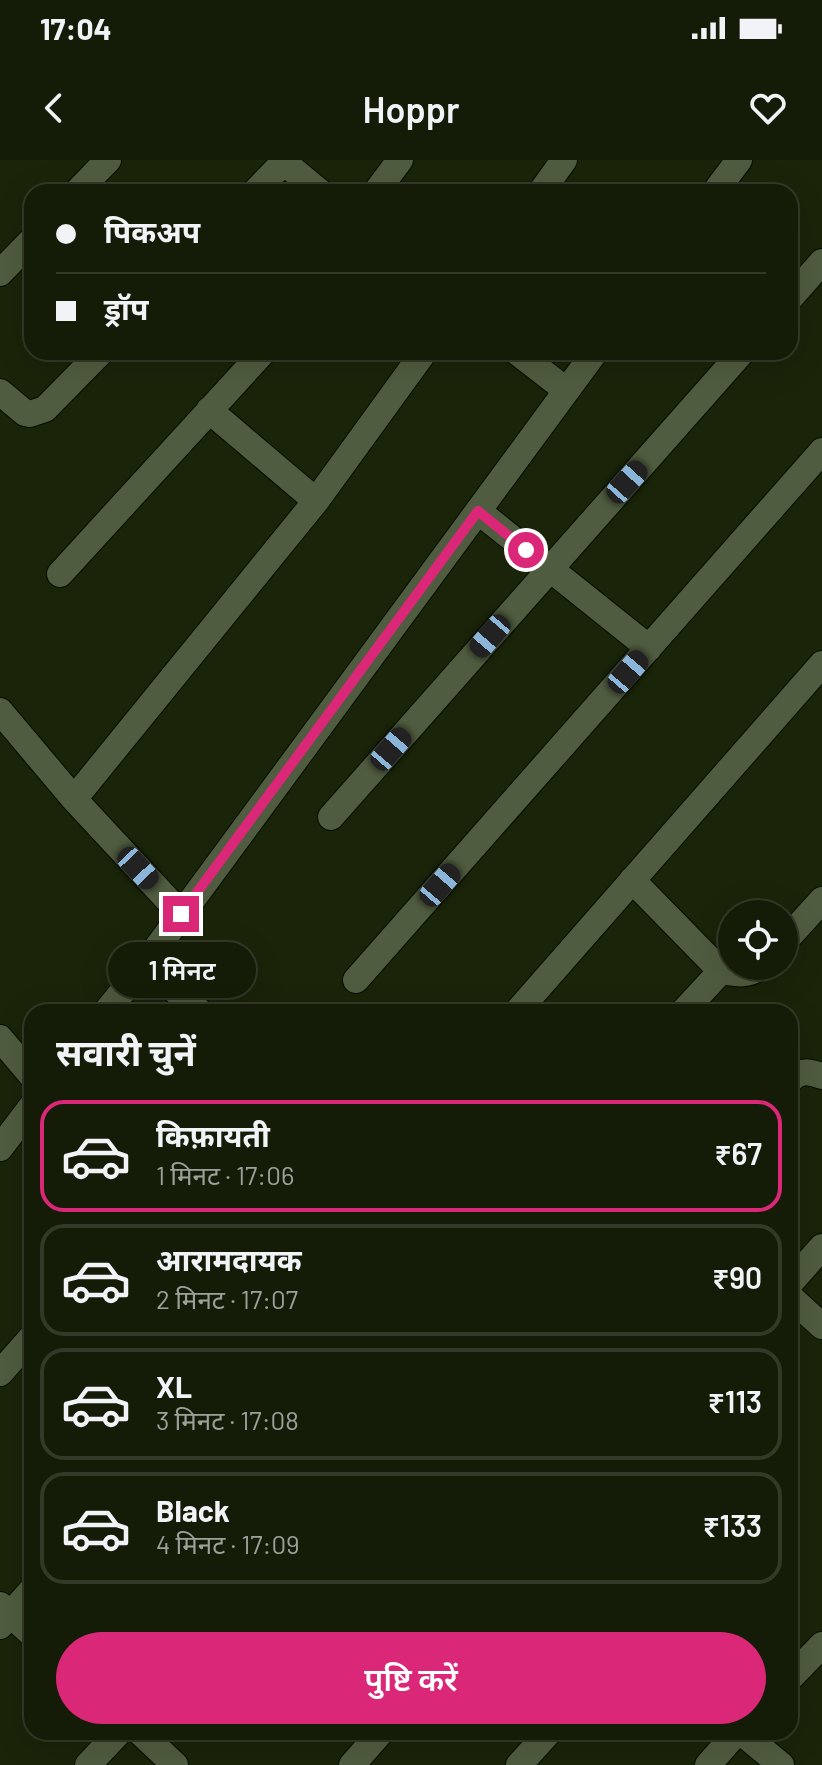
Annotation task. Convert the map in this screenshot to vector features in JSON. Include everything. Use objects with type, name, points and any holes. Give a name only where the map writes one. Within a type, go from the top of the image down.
[{"type":"street","points":[[85,184],[108,160]]},
{"type":"street","points":[[382,184],[400,160]]},
{"type":"street","points":[[547,184],[564,160]]},
{"type":"street","points":[[721,184],[739,160]]},
{"type":"street","points":[[262,184],[283,161],[310,184]]},
{"type":"street","points":[[0,273],[24,248]]},
{"type":"street","points":[[798,289],[822,262]]},
{"type":"street","points":[[0,392],[25,413],[37,412],[55,400],[93,360]]},
{"type":"street","points":[[60,574],[256,360]]},
{"type":"street","points":[[74,799],[316,501],[418,360]]},
{"type":"street","points":[[527,360],[566,390]]},
{"type":"street","points":[[112,1004],[589,360]]},
{"type":"street","points":[[331,817],[735,360]]},
{"type":"street","points":[[209,410],[316,501]]},
{"type":"street","points":[[356,980],[822,451]]},
{"type":"street","points":[[478,511],[649,648]]},
{"type":"street","points":[[524,1004],[822,664]]},
{"type":"street","points":[[0,711],[74,799],[181,914]]},
{"type":"street","points":[[632,880],[718,968]]},
{"type":"street","points":[[798,927],[822,900]]},
{"type":"street","points":[[145,964],[191,1004]]},
{"type":"street","points":[[690,1004],[718,974]]},
{"type":"street","points":[[0,1038],[24,1066]]},
{"type":"street","points":[[798,1074],[810,1072],[822,1076]]},
{"type":"street","points":[[0,1148],[24,1116]]},
{"type":"street","points":[[798,1274],[822,1247]]},
{"type":"street","points":[[798,1304],[822,1326]]},
{"type":"street","points":[[0,1373],[24,1346]]},
{"type":"street","points":[[24,1597],[3,1615],[24,1629]]},
{"type":"street","points":[[798,1670],[822,1645]]},
{"type":"street","points":[[88,1765],[111,1740]]},
{"type":"street","points":[[148,1740],[175,1765]]},
{"type":"street","points":[[352,1765],[374,1740]]},
{"type":"street","points":[[519,1765],[542,1740]]},
{"type":"street","points":[[708,1765],[731,1740]]},
{"type":"street","points":[[749,1740],[781,1765]]},
{"type":"route","points":[[181,914],[478,511],[526,550]]}]
